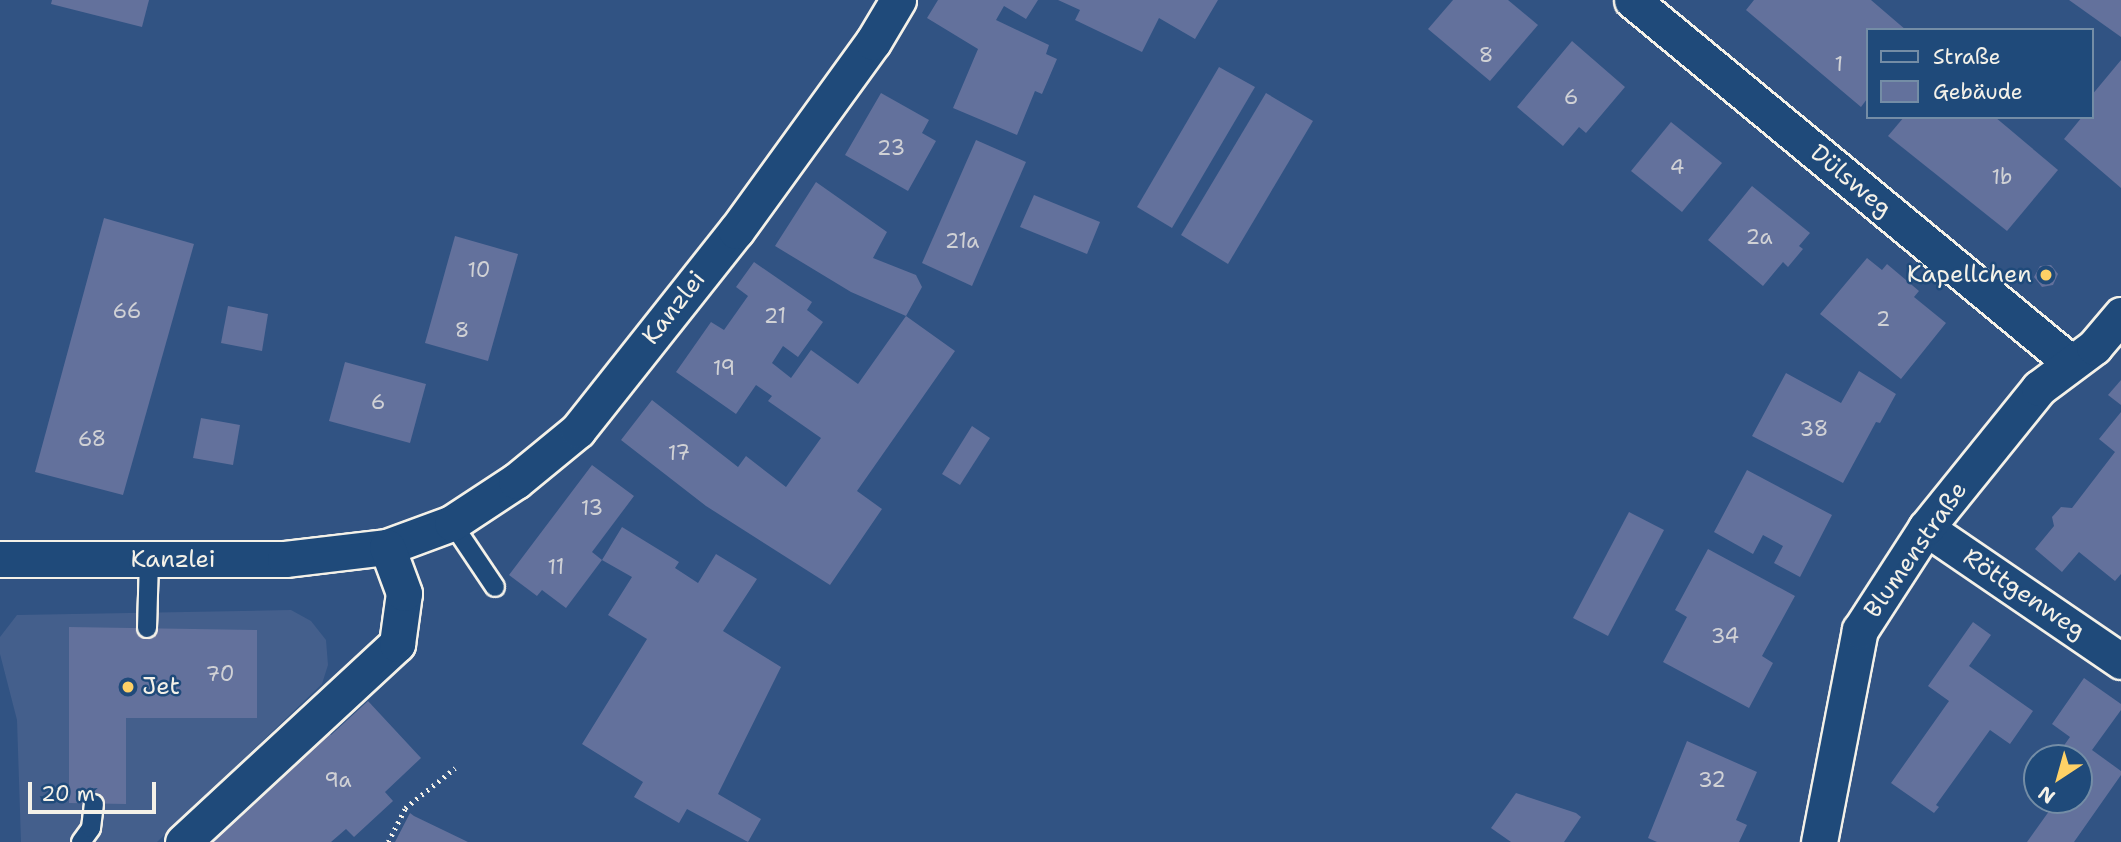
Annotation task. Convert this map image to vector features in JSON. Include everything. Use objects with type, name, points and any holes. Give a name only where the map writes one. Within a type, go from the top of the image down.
[{"type":"street","name":"Kanzlei","points":[[0,559],[285,559],[387,547],[452,523],[516,481],[578,430],[736,231],[873,42],[898,0]]},
{"type":"street","name":"Dülsweg","points":[[1632,0],[2070,362]]},
{"type":"street","name":"Blumenstraße","points":[[1819,842],[1860,630],[1926,528],[2039,388],[2070,362],[2094,347],[2121,315]]},
{"type":"street","name":"Röttgenweg","points":[[1926,528],[2121,661]]},
{"type":"street","points":[[183,842],[397,643],[404,593],[387,547]]},
{"type":"lane","points":[[452,523],[495,587]]},
{"type":"lane","points":[[147,628],[149,561]]},
{"type":"lane","points":[[81,842],[91,828],[94,804]]},
{"type":"path","points":[[388,842],[405,808],[455,768]]},
{"type":"shaded area","points":[[291,610],[311,621],[326,640],[328,665],[322,684],[157,842],[21,842],[17,720],[0,654],[0,637],[17,615]]},
{"type":"building","points":[[52,0],[149,0],[142,27],[51,4]]},
{"type":"building","points":[[938,0],[1038,0],[1026,19],[1004,6],[996,20],[1049,45],[1046,54],[1057,59],[1042,94],[1035,91],[1017,135],[953,108],[978,49],[927,18]]},
{"type":"building","points":[[1058,0],[1218,0],[1195,39],[1159,18],[1142,52],[1075,20],[1080,10]]},
{"type":"building","points":[[1453,0],[1508,0],[1538,25],[1490,81],[1428,29]]},
{"type":"building","points":[[1754,0],[1871,0],[1904,28],[1866,28],[1866,100],[1861,107],[1746,10]]},
{"type":"building","points":[[2069,0],[2121,0],[2121,37]]},
{"type":"building","points":[[1572,41],[1625,87],[1586,133],[1579,127],[1563,146],[1517,107]]},
{"type":"building","points":[[2121,60],[2121,188],[2064,139],[2080,119],[2093,119],[2093,94]]},
{"type":"building","points":[[1219,67],[1255,87],[1172,228],[1137,207]]},
{"type":"building","points":[[881,93],[929,120],[922,133],[936,141],[908,191],[845,155]]},
{"type":"building","points":[[1266,93],[1313,121],[1228,264],[1181,235]]},
{"type":"building","points":[[1902,119],[1997,119],[2058,170],[2007,231],[1888,136]]},
{"type":"building","points":[[1671,122],[1722,163],[1682,212],[1631,171]]},
{"type":"building","points":[[976,140],[1026,162],[972,286],[922,263]]},
{"type":"building","points":[[816,182],[887,232],[873,258],[916,275],[922,287],[906,316],[851,292],[775,246]]},
{"type":"building","points":[[1752,186],[1810,233],[1799,246],[1803,249],[1788,267],[1783,262],[1763,286],[1708,240]]},
{"type":"building","points":[[1034,195],[1100,222],[1087,254],[1020,227]]},
{"type":"building","points":[[104,218],[194,244],[123,495],[35,472]]},
{"type":"building","points":[[455,236],[518,254],[488,361],[425,343]]},
{"type":"building","points":[[1867,258],[1882,270],[1887,264],[1919,291],[1914,297],[1946,323],[1901,379],[1820,314]]},
{"type":"building","points":[[754,262],[812,302],[807,310],[823,322],[798,357],[783,346],[772,363],[791,378],[811,350],[858,384],[906,316],[955,351],[857,491],[882,509],[830,585],[706,506],[621,440],[652,400],[738,467],[746,456],[786,487],[821,438],[768,401],[772,396],[756,385],[736,414],[676,372],[711,322],[724,330],[748,296],[736,287]]},
{"type":"building","name":"Kapellchen","points":[[2051,265],[2058,274],[2053,285],[2042,287],[2034,277],[2040,266]]},
{"type":"building","points":[[228,306],[268,314],[262,351],[221,343]]},
{"type":"building","points":[[345,362],[426,384],[410,443],[329,421]]},
{"type":"building","points":[[1859,371],[1896,394],[1880,423],[1876,422],[1843,483],[1752,436],[1786,373],[1841,403]]},
{"type":"building","points":[[2121,380],[2121,405],[2108,395]]},
{"type":"building","points":[[2121,412],[2121,574],[2115,581],[2079,552],[2062,572],[2035,549],[2054,526],[2052,517],[2061,507],[2072,508],[2115,452],[2099,439]]},
{"type":"building","points":[[201,418],[240,425],[233,465],[193,458]]},
{"type":"building","points":[[972,426],[990,438],[960,485],[942,474]]},
{"type":"building","points":[[592,465],[634,496],[592,552],[602,560],[566,608],[542,590],[537,596],[509,575]]},
{"type":"building","points":[[1747,470],[1832,515],[1800,577],[1774,563],[1783,546],[1763,535],[1753,554],[1714,532]]},
{"type":"building","points":[[1629,512],[1664,530],[1608,636],[1573,618]]},
{"type":"building","points":[[622,527],[679,562],[675,568],[698,583],[716,554],[757,579],[723,631],[781,667],[718,794],[761,819],[748,842],[687,809],[679,823],[634,797],[643,782],[582,744],[647,639],[608,615],[632,577],[602,560]]},
{"type":"building","points":[[1708,549],[1795,596],[1762,656],[1773,663],[1749,708],[1663,662],[1687,617],[1675,610]]},
{"type":"building","points":[[1973,622],[1991,635],[1969,666],[2033,711],[2010,744],[1990,730],[1936,805],[1939,807],[1934,813],[1891,783],[1949,701],[1928,686]]},
{"type":"building","points":[[69,627],[257,630],[257,718],[126,718],[126,804],[69,803]]},
{"type":"building","points":[[2084,678],[2121,704],[2121,710],[2093,749],[2093,744],[2065,744],[2070,737],[2052,724]]},
{"type":"building","points":[[368,701],[421,758],[385,792],[393,801],[354,837],[346,829],[331,842],[205,842],[233,816],[237,820],[292,769],[289,766],[327,731],[331,735]]},
{"type":"building","points":[[1687,741],[1757,772],[1736,820],[1747,825],[1739,842],[1657,842],[1648,838]]},
{"type":"building","points":[[2093,751],[2121,771],[2121,775],[2074,842],[2027,842],[2047,814],[2093,814]]},
{"type":"building","points":[[1516,793],[1581,817],[1564,842],[1511,842],[1491,828]]},
{"type":"building","points":[[410,813],[414,816],[468,842],[395,842]]},
{"type":"place","name":"Kapellchen","points":[[2046,275]]},
{"type":"place","name":"Jet","points":[[128,687]]}]
